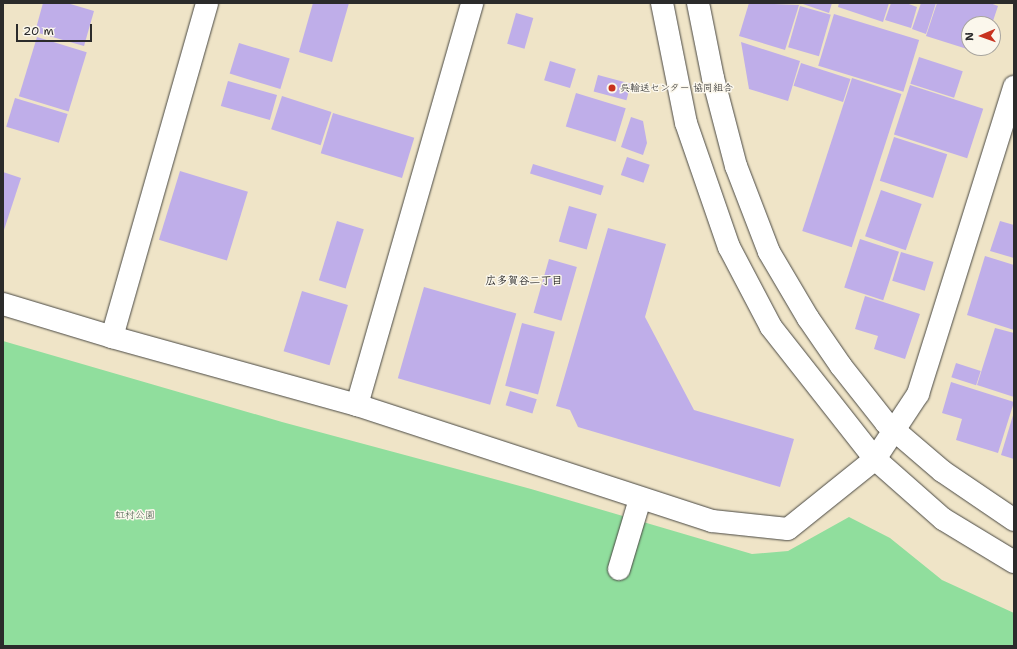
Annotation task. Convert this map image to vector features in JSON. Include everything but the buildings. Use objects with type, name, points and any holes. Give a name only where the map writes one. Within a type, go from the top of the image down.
[{"type":"street","points":[[112,337],[207,3]]},
{"type":"street","points":[[357,405],[472,3]]},
{"type":"street","points":[[662,3],[686,123],[729,247],[771,327],[875,459],[943,519],[1014,562]]},
{"type":"street","points":[[698,3],[713,78],[736,166],[769,252],[808,318],[841,366],[886,423],[942,471],[1014,520]]},
{"type":"street","points":[[3,304],[112,337],[357,405],[640,500],[712,522],[788,529],[875,459],[896,431],[918,394],[1014,87]]},
{"type":"street","points":[[619,568],[640,500]]},
{"type":"green space","name":"虹村公園","points":[[3,341],[282,422],[531,489],[752,554],[788,551],[849,517],[890,538],[942,580],[1014,613],[1014,646],[3,646]]},
{"type":"place","name":"呉輸送センター 協同組合","points":[[612,88]]},
{"type":"district","name":"広多賀谷二丁目","points":[[524,281]]}]
